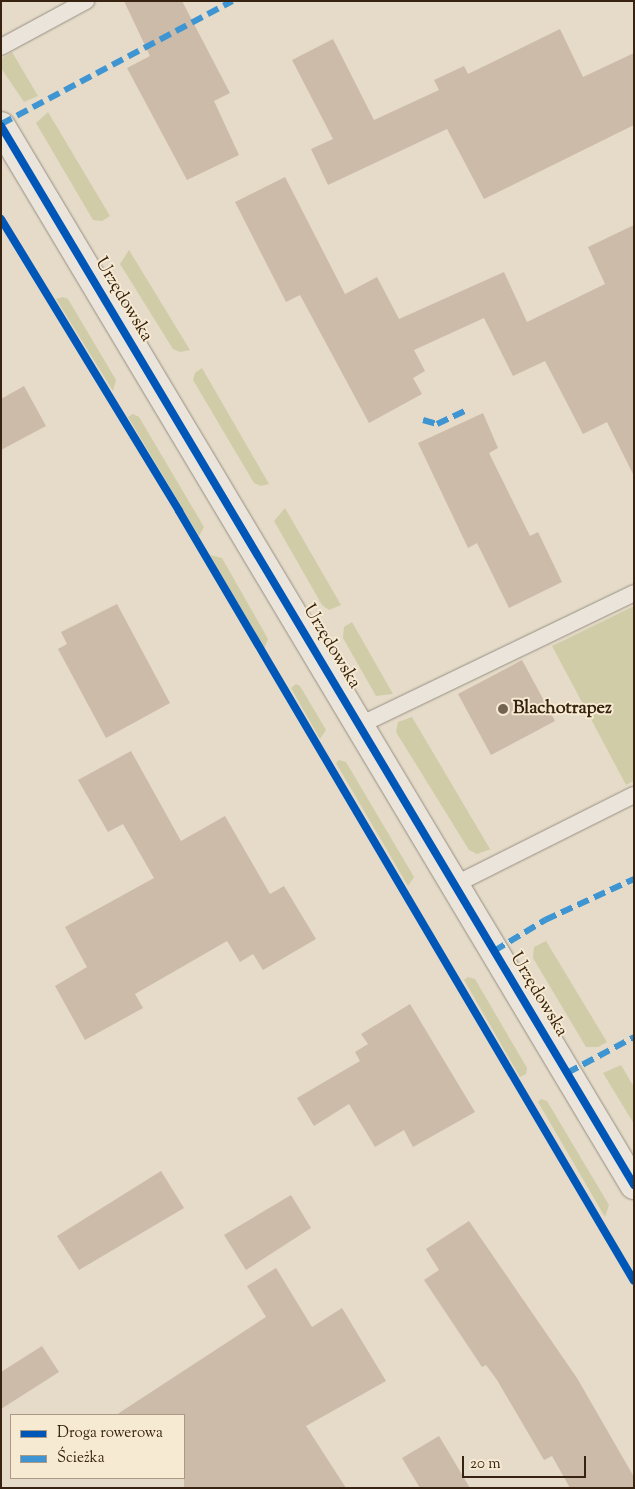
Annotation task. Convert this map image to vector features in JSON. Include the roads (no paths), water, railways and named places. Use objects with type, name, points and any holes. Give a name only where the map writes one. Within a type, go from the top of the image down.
[{"type":"street","name":"Urzędowska","points":[[1,126],[634,1184]]},
{"type":"lane","points":[[1,47],[86,1]]},
{"type":"lane","points":[[360,725],[634,593]]},
{"type":"lane","points":[[454,885],[634,795]]},
{"type":"place","name":"Blachotrapez","points":[[503,709]]}]
